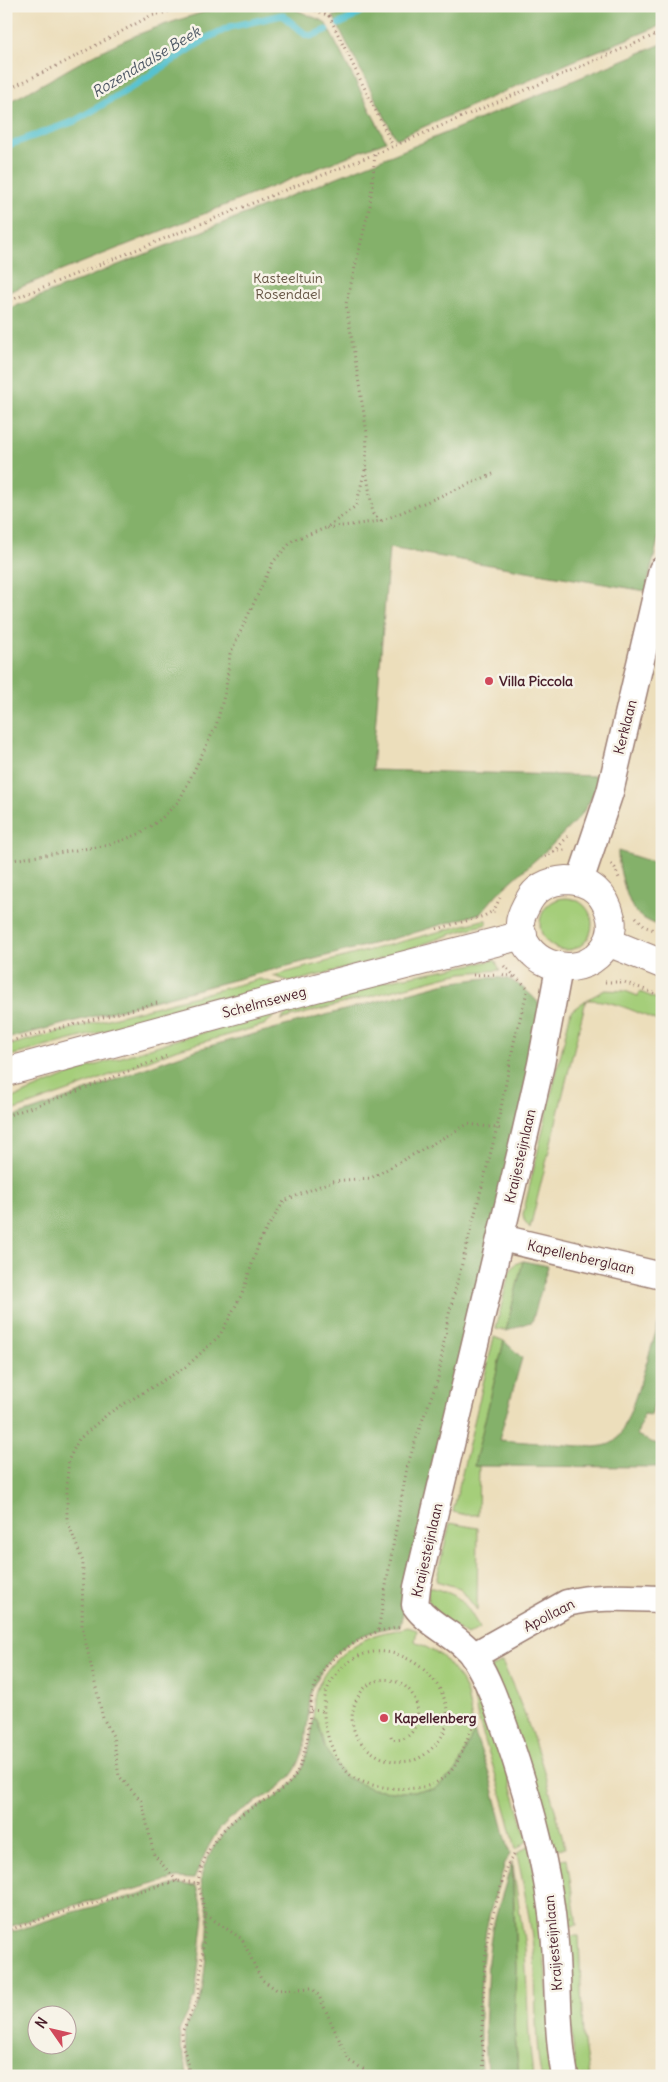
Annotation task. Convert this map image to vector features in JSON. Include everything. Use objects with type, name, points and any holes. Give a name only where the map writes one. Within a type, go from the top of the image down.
[{"type":"main road","points":[[555,881],[580,881],[591,886],[601,894],[609,910],[612,922],[608,942],[603,951],[594,958],[578,966],[559,968],[545,962],[533,953],[523,934],[520,923],[530,897],[540,887],[555,881]]},
{"type":"main road","name":"Schelmseweg","points":[[6,1072],[295,993],[523,934]]},
{"type":"main road","points":[[608,942],[662,964]]},
{"type":"street","name":"Kerklaan","points":[[580,881],[610,792],[662,570]]},
{"type":"street","name":"Kraijesteijnlaan","points":[[559,968],[526,1134],[417,1587],[415,1605],[423,1616],[473,1656],[496,1703],[520,1774],[549,1890],[554,1933],[559,2036],[565,2076]]},
{"type":"street","name":"Kapellenberglaan","points":[[501,1238],[662,1276]]},
{"type":"street","name":"Apollaan","points":[[473,1656],[567,1603],[582,1599],[601,1598],[662,1599]]},
{"type":"path","points":[[6,90],[65,62],[150,16],[192,6]]},
{"type":"path","points":[[306,6],[329,16]]},
{"type":"path","points":[[323,6],[394,146]]},
{"type":"path","points":[[6,302],[375,154],[662,32]]},
{"type":"path","points":[[375,154],[370,205],[346,304],[367,433],[366,466],[372,514],[381,521]]},
{"type":"path","points":[[326,528],[356,506],[366,466]]},
{"type":"path","points":[[6,861],[109,845],[139,834],[160,819],[179,801],[216,726],[226,688],[230,654],[273,562],[293,540],[326,528],[381,521],[493,474]]},
{"type":"path","points":[[646,926],[662,933]]},
{"type":"path","points":[[624,982],[662,996]]},
{"type":"path","points":[[189,2076],[182,2032],[198,1999],[206,1915],[198,1883],[206,1856],[220,1831],[248,1810],[276,1794],[294,1778],[303,1756],[313,1691],[324,1669],[349,1645],[378,1631],[407,1467],[438,1379],[448,1318],[497,1128],[510,1059],[528,988]]},
{"type":"path","points":[[6,1116],[75,1092],[176,1052]]},
{"type":"path","points":[[176,1881],[154,1854],[142,1802],[119,1776],[113,1736],[104,1718],[82,1626],[83,1562],[67,1520],[69,1459],[79,1439],[109,1413],[187,1366],[220,1335],[242,1294],[260,1240],[284,1201],[332,1182],[371,1178],[468,1124],[526,1134]]},
{"type":"path","points":[[391,1736],[395,1740],[405,1738],[414,1728],[419,1716],[417,1703],[409,1691],[397,1682],[380,1678],[363,1687],[354,1702],[351,1720],[358,1740],[372,1753],[389,1762],[411,1761],[430,1751],[443,1737],[447,1716],[443,1697],[434,1680],[424,1669],[398,1654],[380,1651],[359,1655],[342,1668],[330,1682],[324,1702],[323,1720],[330,1745],[348,1773],[373,1786],[401,1788],[432,1785],[454,1769],[476,1719],[496,1703]]},
{"type":"path","points":[[311,1710],[323,1710]]},
{"type":"path","points":[[484,2076],[482,2031],[485,1960],[489,1929],[507,1865],[514,1854],[536,1835]]},
{"type":"path","points":[[6,1931],[69,1910],[176,1881],[198,1883]]},
{"type":"path","points":[[206,1915],[242,1939],[261,1979],[276,1990],[312,1988],[319,1996],[350,2061],[376,2076]]},
{"type":"green space","points":[[224,6],[287,6],[325,22],[386,141],[6,293],[6,103],[131,37]]},
{"type":"green space","points":[[365,6],[662,6],[662,25],[580,58],[396,139],[333,16]]},
{"type":"green space","name":"Kasteeltuin Rosendael","points":[[662,44],[662,523],[646,591],[389,548],[372,770],[600,776],[591,799],[581,815],[551,846],[497,894],[481,913],[403,936],[6,1039],[6,310]]},
{"type":"green space","points":[[618,851],[662,865],[662,927],[641,916],[632,906],[623,882]]},
{"type":"green space","points":[[566,898],[576,900],[584,906],[590,914],[592,924],[590,934],[584,942],[576,948],[566,950],[556,948],[548,942],[542,934],[540,924],[542,914],[548,906],[556,900]]},
{"type":"green space","points":[[487,920],[487,924],[377,960],[292,982],[273,976]]},
{"type":"green space","points":[[495,960],[500,970],[462,973],[444,977],[280,1020],[296,1005],[390,980]]},
{"type":"green space","points":[[486,978],[510,980],[522,987],[539,1004],[534,1050],[492,1241],[400,1626],[364,1635],[353,1640],[334,1655],[315,1682],[309,1703],[304,1748],[296,1768],[284,1784],[224,1824],[209,1846],[194,1879],[177,1878],[68,1907],[6,1928],[6,1119],[202,1048],[446,983]]},
{"type":"green space","points":[[260,979],[280,985],[6,1057],[6,1046]]},
{"type":"green space","points":[[605,990],[625,991],[638,996],[640,992],[662,1001],[662,1023],[615,1004],[586,1000]]},
{"type":"green space","points":[[586,1000],[530,1228],[524,1220],[523,1214],[571,1011]]},
{"type":"green space","points":[[280,1012],[264,1025],[175,1050],[6,1113],[6,1101],[81,1070],[172,1041]]},
{"type":"green space","points":[[523,1261],[506,1331],[496,1329],[509,1273],[515,1264]]},
{"type":"green space","points":[[523,1261],[548,1266],[532,1322],[506,1331]]},
{"type":"green space","points":[[662,1313],[662,1377],[651,1415],[644,1414],[637,1435],[662,1445],[662,1467],[474,1466],[504,1341],[522,1358],[499,1440],[594,1447],[603,1446],[616,1440],[628,1418]]},
{"type":"green space","points":[[494,1337],[504,1341],[474,1466],[479,1466],[478,1515],[466,1515],[453,1512]]},
{"type":"green space","points":[[450,1523],[478,1528],[477,1610],[460,1588],[436,1581]]},
{"type":"green space","points":[[428,1587],[455,1596],[465,1604],[480,1628],[467,1635],[439,1616],[428,1600]]},
{"type":"green space","points":[[408,1627],[417,1630],[415,1641],[442,1656],[461,1680],[467,1694],[474,1731],[457,1770],[435,1789],[403,1792],[372,1789],[345,1777],[325,1749],[317,1720],[313,1718],[315,1694],[326,1672],[349,1649],[378,1634]]},
{"type":"green space","points":[[502,1662],[522,1707],[538,1754],[565,1848],[553,1849],[491,1668]]},
{"type":"green space","points":[[472,1678],[490,1717],[528,1840],[516,1850],[504,1802],[478,1719],[469,1680]]},
{"type":"green space","points":[[313,1718],[317,1720],[325,1749],[345,1777],[372,1789],[403,1792],[435,1789],[457,1770],[474,1731],[490,1777],[510,1854],[505,1863],[492,1904],[486,1930],[480,2003],[481,2076],[191,2076],[184,2035],[200,2001],[204,1972],[208,1914],[201,1880],[202,1873],[211,1852],[230,1827],[241,1817],[281,1793],[295,1780],[306,1759]]},
{"type":"green space","points":[[529,1845],[539,1898],[555,2076],[541,2076],[539,2063],[532,1943],[526,1898],[517,1854]]},
{"type":"green space","points":[[567,1859],[577,1925],[570,1926],[563,1921],[557,1861]]},
{"type":"green space","points":[[512,1862],[516,1968],[514,2026],[519,2076],[487,2076],[485,2031],[488,1960],[492,1929]]},
{"type":"green space","points":[[513,1866],[525,1947],[529,2037],[533,2076],[519,2076],[514,2026],[516,1968]]},
{"type":"green space","points":[[177,1884],[196,1886],[204,1915],[195,1998],[179,2031],[181,2048],[186,2064],[186,2076],[6,2076],[6,1934],[70,1913]]},
{"type":"green space","points":[[571,1936],[579,1936],[583,2037],[589,2076],[575,2076],[565,1941]]},
{"type":"waterway","name":"Rozendaalse Beek","points":[[339,24],[352,18],[369,6]]},
{"type":"waterway","name":"Rozendaalse Beek","points":[[6,146],[75,121],[132,87],[207,38],[230,27],[282,15],[306,35],[311,36],[326,30]]},
{"type":"place","name":"Villa Piccola","points":[[489,681]]},
{"type":"place","name":"Kapellenberg","points":[[384,1718]]}]
